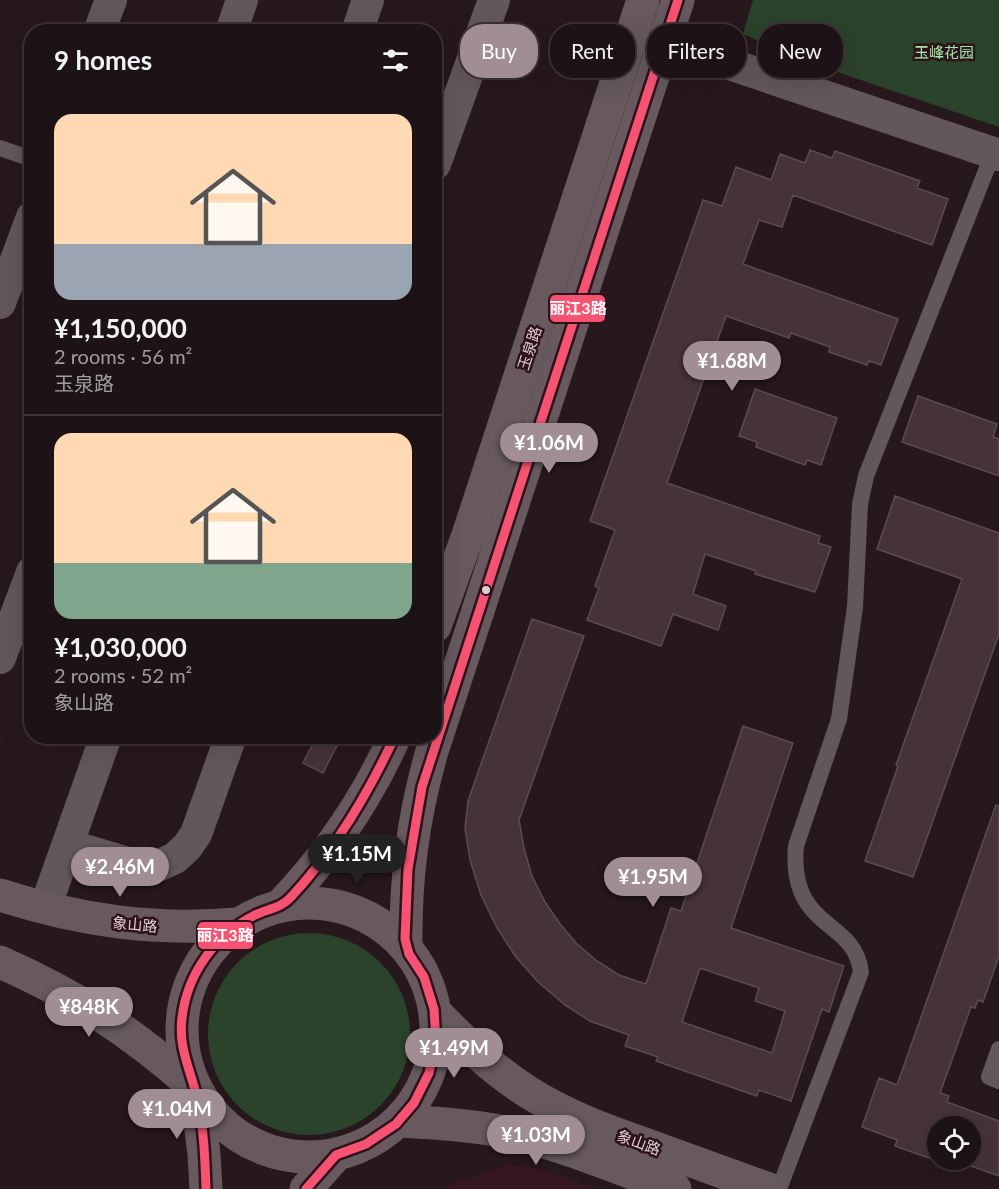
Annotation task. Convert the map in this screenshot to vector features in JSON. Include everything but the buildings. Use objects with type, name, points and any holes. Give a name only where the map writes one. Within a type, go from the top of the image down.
[{"type":"main road","name":"玉泉路","points":[[442,607],[468,535],[643,0]]},
{"type":"main road","points":[[670,24],[678,0]]},
{"type":"main road","points":[[442,720],[652,78]]},
{"type":"main road","points":[[280,906],[323,858],[350,821],[382,766],[392,744]]},
{"type":"main road","points":[[406,948],[406,906],[410,855],[422,787],[434,744]]},
{"type":"main road","name":"象山路","points":[[0,895],[99,921],[170,927],[238,924]]},
{"type":"main road","points":[[302,903],[325,904],[369,918],[389,931],[406,948],[420,967],[430,989],[437,1036],[434,1060],[422,1089],[399,1122],[380,1137],[359,1148],[336,1155],[312,1158],[288,1156],[265,1150],[243,1140],[224,1126],[195,1088],[186,1065],[182,1042],[182,1018],[186,994],[195,972],[207,953],[222,937],[238,924],[259,913],[280,906],[302,903]]},
{"type":"main road","points":[[0,962],[65,993],[117,1025],[195,1088],[202,1132],[206,1189]]},
{"type":"main road","name":"象山路","points":[[435,1012],[464,1042],[495,1068],[528,1092],[559,1110],[592,1125],[768,1189]]},
{"type":"main road","points":[[399,1122],[466,1126],[505,1132],[543,1142],[675,1189]]},
{"type":"main road","points":[[306,1189],[336,1155]]},
{"type":"street","points":[[102,24],[111,0]]},
{"type":"street","points":[[234,24],[242,0]]},
{"type":"street","points":[[360,24],[368,0]]},
{"type":"street","points":[[442,145],[494,0]]},
{"type":"street","points":[[746,70],[996,154]]},
{"type":"street","points":[[0,303],[24,238]]},
{"type":"street","points":[[0,658],[24,594]]},
{"type":"street","points":[[45,908],[103,744]]},
{"type":"street","points":[[68,845],[145,868],[160,865],[175,858],[196,834],[228,744]]},
{"type":"lane","points":[[0,148],[24,156]]},
{"type":"lane","points":[[779,1189],[861,972],[856,951],[832,926],[811,909],[803,897],[797,880],[795,863],[796,846],[839,718],[855,607],[860,504],[866,476],[996,154]]},
{"type":"lane","points":[[999,1049],[989,1077],[999,1081]]},
{"type":"shaded area","points":[[508,1165],[539,1168],[596,1189],[440,1189]]},
{"type":"green space","name":"玉峰花园","points":[[753,0],[999,0],[999,127],[843,74],[843,24],[758,24],[758,40],[746,35],[746,24]]},
{"type":"green space","points":[[309,933],[329,935],[348,941],[365,950],[387,970],[402,995],[408,1014],[410,1034],[408,1054],[402,1073],[393,1090],[373,1112],[348,1127],[329,1133],[309,1135],[289,1133],[270,1127],[253,1118],[231,1098],[216,1073],[210,1054],[208,1034],[210,1014],[216,995],[225,978],[245,956],[270,941],[289,935]]},
{"type":"transit line","name":"丽江3路","points":[[442,726],[678,0]]},
{"type":"transit line","name":"丽江3路","points":[[206,1189],[201,1121],[181,1029],[190,986],[205,957],[227,933],[255,915],[283,904],[307,879],[349,821],[391,744]]},
{"type":"transit line","name":"丽江3路","points":[[306,1189],[336,1155],[366,1144],[396,1124],[414,1103],[429,1073],[436,1042],[434,1009],[424,977],[409,954],[405,939],[408,869],[422,787],[436,744]]}]
